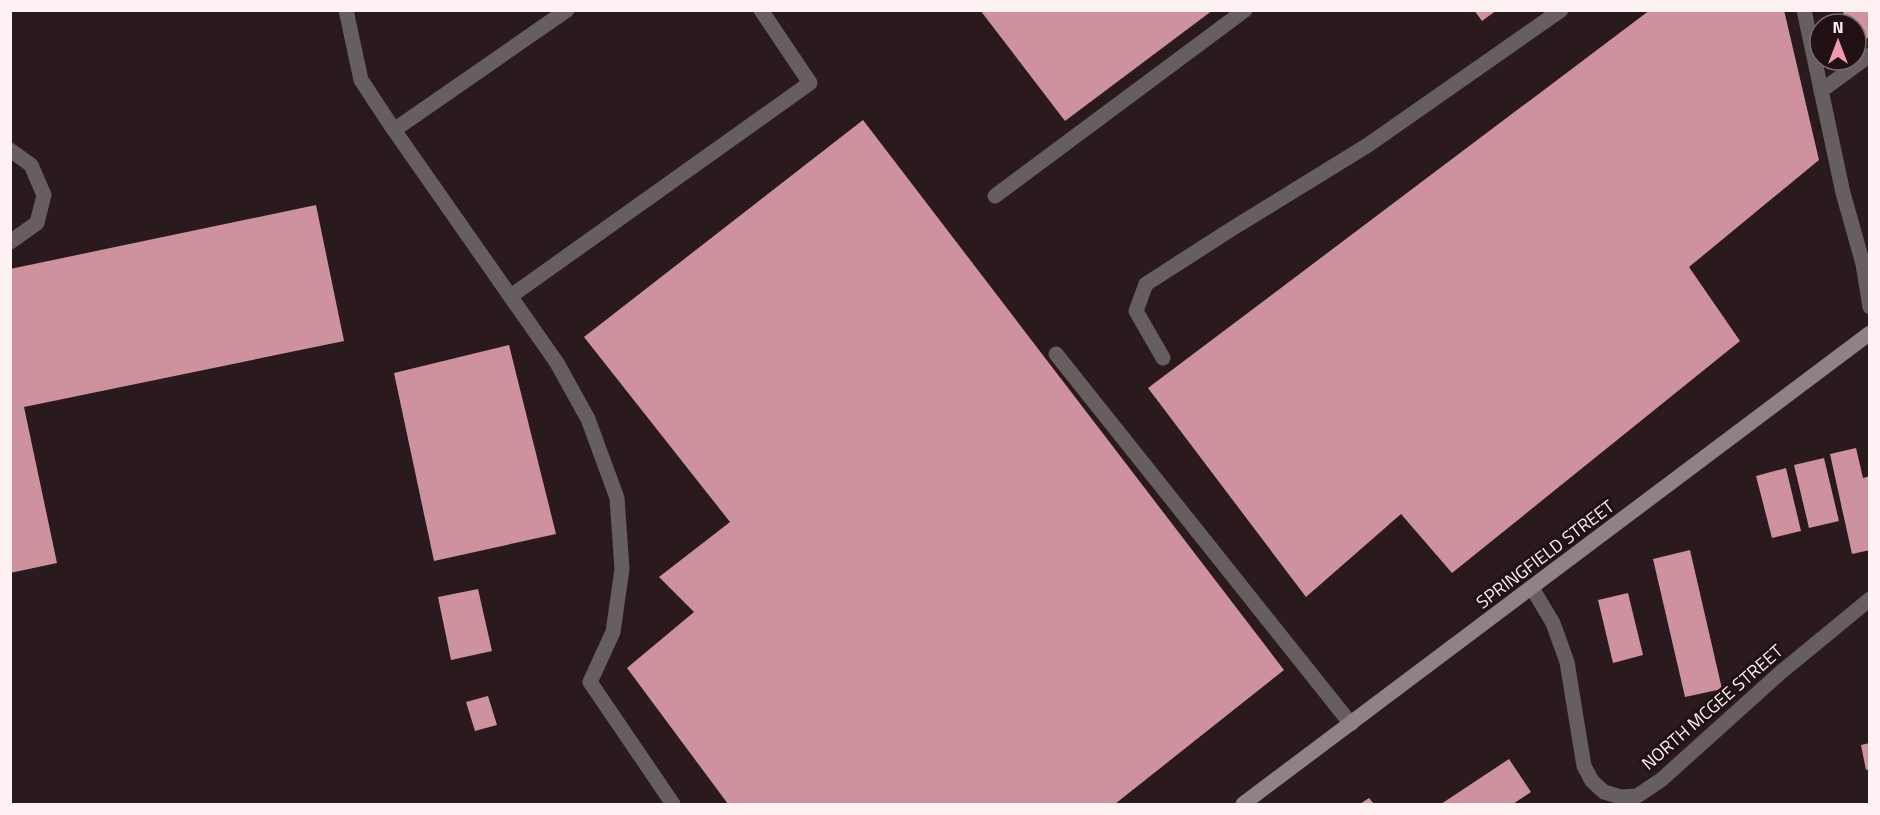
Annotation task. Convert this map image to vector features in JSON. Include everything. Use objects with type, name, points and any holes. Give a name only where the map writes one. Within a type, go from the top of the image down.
[{"type":"main road","name":"SPRINGFIELD STREET","points":[[1244,804],[1869,333]]},
{"type":"street","points":[[346,10],[361,80],[557,363],[588,419],[616,498],[622,569],[613,632],[590,682],[673,804]]},
{"type":"street","points":[[394,130],[567,10]]},
{"type":"street","points":[[511,296],[810,83],[761,10]]},
{"type":"street","points":[[995,196],[1245,10]]},
{"type":"street","points":[[1163,358],[1136,311],[1146,284],[1368,145],[1561,10]]},
{"type":"street","points":[[1804,10],[1843,193],[1863,264],[1869,307]]},
{"type":"street","points":[[1821,91],[1869,55]]},
{"type":"street","points":[[10,150],[31,165],[44,195],[37,223],[10,242]]},
{"type":"street","points":[[1056,354],[1351,724]]},
{"type":"street","name":"NORTH MCGEE STREET","points":[[1532,588],[1553,623],[1567,662],[1584,766],[1592,781],[1604,792],[1621,798],[1637,796],[1661,780],[1780,673],[1869,599]]},
{"type":"building","points":[[980,10],[1213,10],[1065,121]]},
{"type":"building","points":[[1474,10],[1497,10],[1482,21]]},
{"type":"building","points":[[1650,10],[1784,10],[1819,160],[1689,267],[1740,341],[1452,573],[1401,514],[1306,597],[1148,388]]},
{"type":"building","points":[[1843,10],[1870,10],[1870,36],[1868,38],[1868,12],[1843,12]]},
{"type":"building","points":[[863,120],[1284,670],[1115,804],[728,804],[627,668],[694,612],[659,577],[730,522],[584,337]]},
{"type":"building","points":[[316,205],[344,341],[24,407],[57,563],[10,573],[10,269]]},
{"type":"building","points":[[509,345],[556,534],[434,561],[394,373]]},
{"type":"building","points":[[1856,448],[1863,478],[1870,476],[1870,550],[1852,554],[1830,454]]},
{"type":"building","points":[[1824,458],[1839,521],[1809,528],[1794,465]]},
{"type":"building","points":[[1786,468],[1801,531],[1772,538],[1756,476]]},
{"type":"building","points":[[1690,550],[1722,689],[1685,697],[1653,559]]},
{"type":"building","points":[[478,589],[492,651],[451,660],[438,597]]},
{"type":"building","points":[[1628,593],[1643,655],[1613,663],[1598,600]]},
{"type":"building","points":[[488,696],[497,725],[475,731],[466,702]]},
{"type":"building","points":[[1870,743],[1870,769],[1866,770],[1861,745]]},
{"type":"building","points":[[1509,759],[1531,792],[1513,804],[1441,804]]},
{"type":"building","points":[[1369,798],[1374,804],[1360,804]]}]
